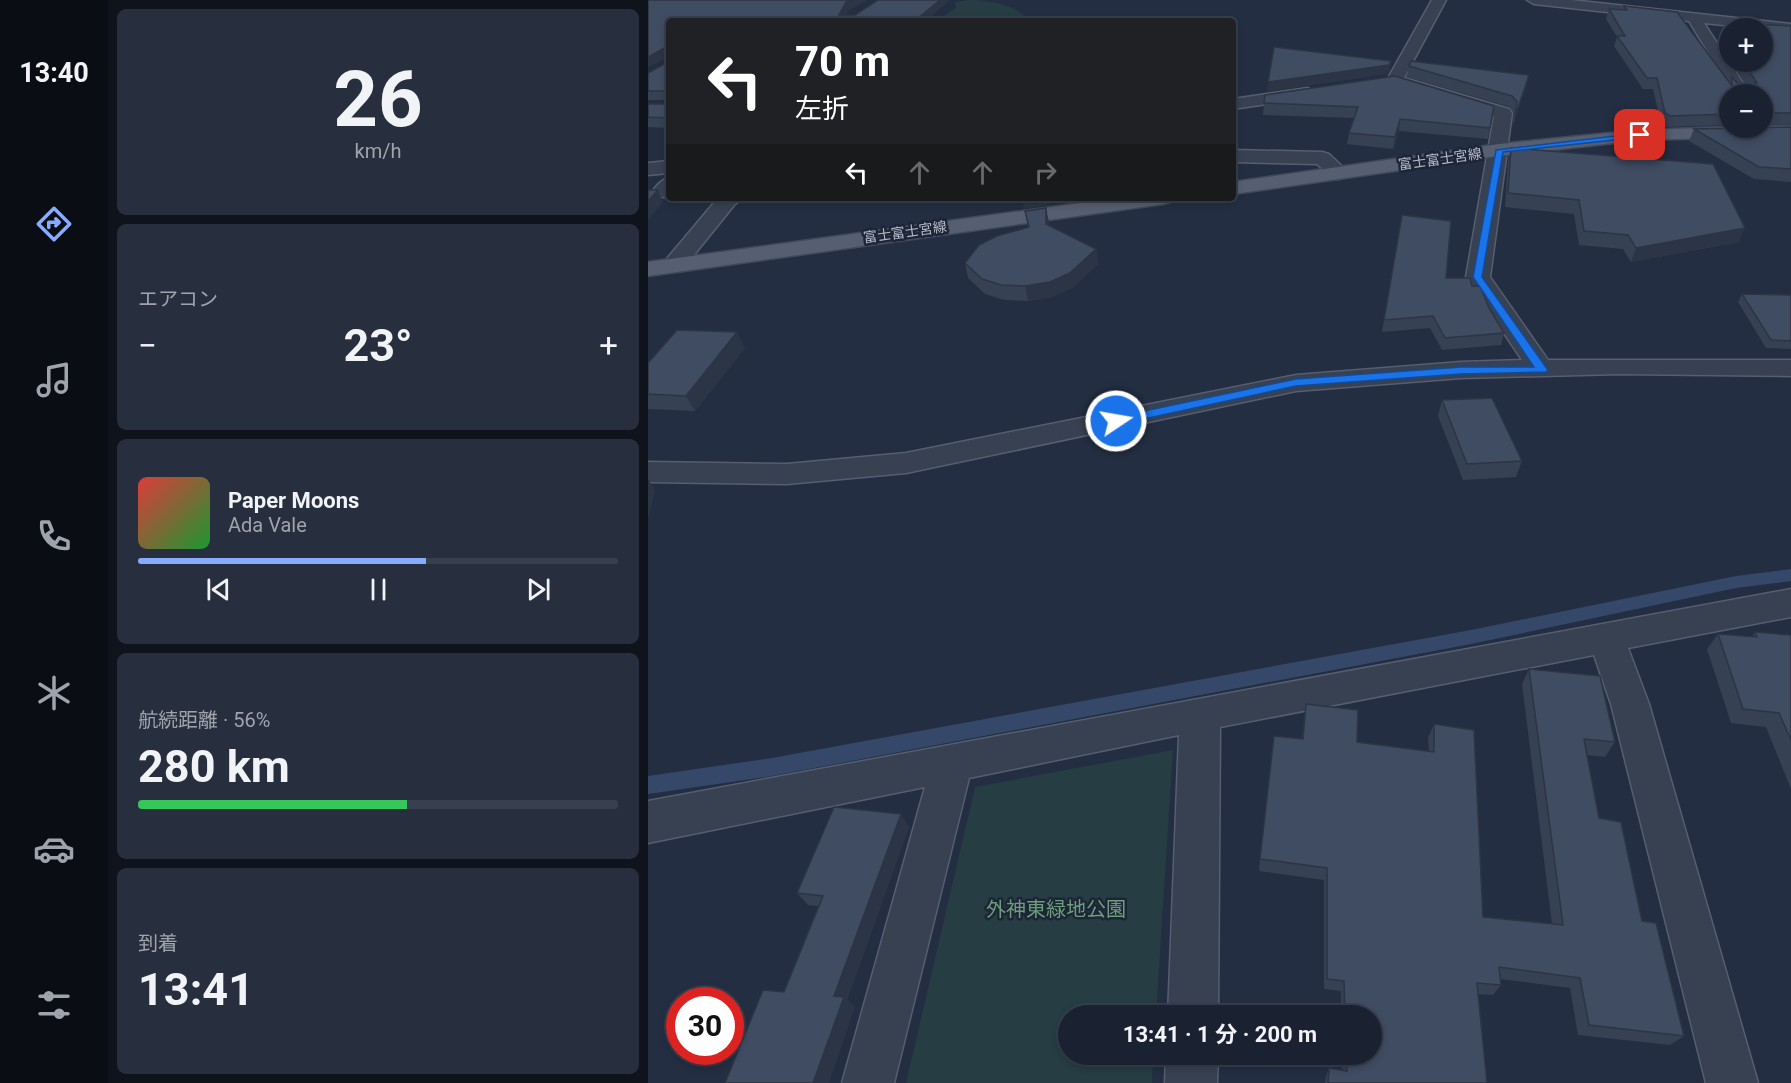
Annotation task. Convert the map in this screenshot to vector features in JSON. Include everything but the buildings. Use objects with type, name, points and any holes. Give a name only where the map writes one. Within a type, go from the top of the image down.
[{"type":"main road","name":"富士富士宮線","points":[[1773,130],[1791,131]]},
{"type":"main road","name":"富士富士宮線","points":[[1236,188],[1500,150],[1640,135],[1719,131]]},
{"type":"main road","name":"富士富士宮線","points":[[648,269],[1141,201]]},
{"type":"street","points":[[1439,0],[1390,81],[1503,113],[1500,150],[1478,277],[1542,370]]},
{"type":"street","points":[[1534,0],[1791,28]]},
{"type":"street","points":[[1694,18],[1736,84]]},
{"type":"street","points":[[1288,78],[1292,86],[1301,94]]},
{"type":"street","points":[[1237,103],[1324,90]]},
{"type":"street","points":[[1236,156],[1322,158],[1339,173]]},
{"type":"street","points":[[648,169],[666,167]]},
{"type":"street","points":[[673,266],[725,201]]},
{"type":"street","points":[[648,472],[787,474],[906,463],[1296,383],[1461,370],[1542,370],[1619,366],[1791,368]]},
{"type":"street","points":[[648,822],[1200,714],[1791,603]]},
{"type":"street","points":[[1606,637],[1630,704],[1732,1083]]},
{"type":"street","points":[[1193,1005],[1200,714]]},
{"type":"street","points":[[868,1083],[952,763]]},
{"type":"street","points":[[1191,1083],[1192,1065]]},
{"type":"green space","points":[[969,0],[993,2],[1016,10],[1026,18],[940,18],[956,8],[955,2]]},
{"type":"green space","name":"外神東緑地公園","points":[[1173,750],[1157,1005],[1058,1005],[1058,1065],[1153,1065],[1152,1083],[906,1083],[975,787]]},
{"type":"waterway","points":[[648,785],[772,767],[1471,637],[1736,582],[1791,575]]},
{"type":"route","points":[[1116,421],[1296,383],[1461,370],[1542,370],[1478,277],[1500,150],[1640,135]]}]
